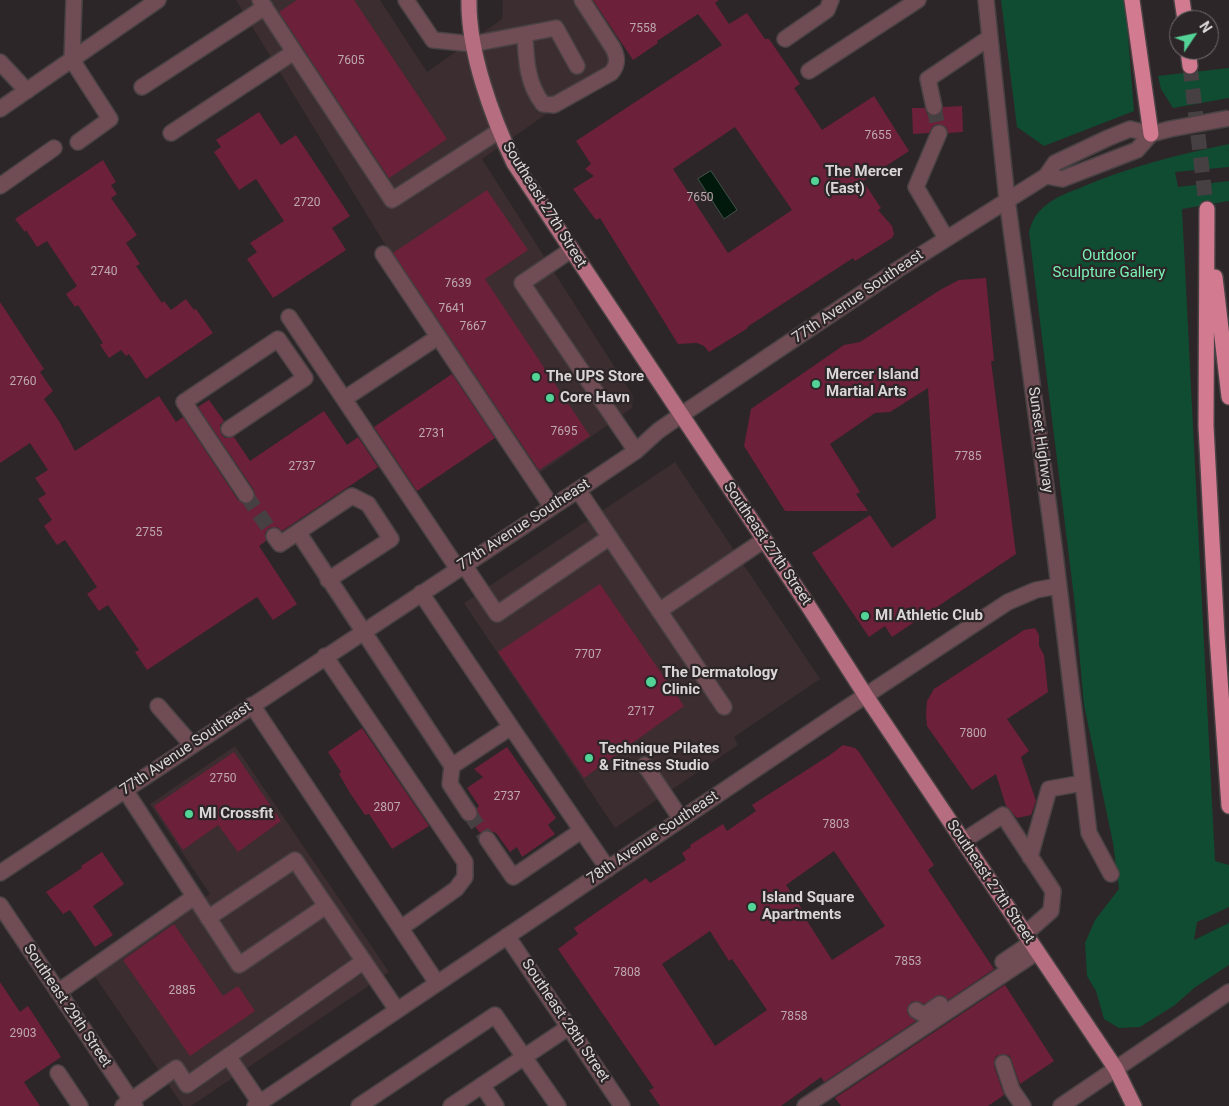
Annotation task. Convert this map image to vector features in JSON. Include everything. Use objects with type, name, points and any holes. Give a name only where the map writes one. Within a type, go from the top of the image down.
[{"type":"highway","points":[[1132,0],[1151,134]]},
{"type":"highway","points":[[1189,60],[1190,66]]},
{"type":"highway","points":[[1229,397],[1206,202],[1206,426],[1229,806]]},
{"type":"main road","name":"Southeast 27th Street","points":[[468,0],[473,44],[484,85],[498,131],[514,163],[866,696],[1116,1069],[1134,1106]]},
{"type":"street","points":[[74,0],[72,60],[110,119],[78,142]]},
{"type":"street","points":[[0,109],[158,0]]},
{"type":"street","points":[[406,0],[433,40],[473,44],[556,28],[577,66]]},
{"type":"street","points":[[525,35],[526,61],[531,80],[543,104],[554,105],[611,73],[616,67],[617,56],[614,48],[582,0]]},
{"type":"street","points":[[785,39],[827,10],[831,0]]},
{"type":"street","points":[[810,71],[918,0]]},
{"type":"street","name":"Sunset Highway","points":[[986,0],[1007,199],[1089,833],[1111,874]]},
{"type":"street","points":[[142,87],[262,4],[392,200],[498,131]]},
{"type":"street","points":[[934,107],[928,79],[989,38]]},
{"type":"street","points":[[171,133],[294,52]]},
{"type":"street","points":[[0,62],[27,91]]},
{"type":"street","name":"77th Avenue Southeast","points":[[0,873],[636,451],[681,414],[946,238],[1046,176],[1055,163],[1130,129],[1151,134],[1229,118]]},
{"type":"street","points":[[939,133],[916,187],[946,238]]},
{"type":"street","points":[[1046,176],[1062,179],[1137,150],[1151,134]]},
{"type":"street","points":[[0,186],[54,148]]},
{"type":"street","points":[[572,250],[522,283],[636,451]]},
{"type":"street","points":[[383,254],[552,507]]},
{"type":"street","points":[[289,317],[461,567],[497,614],[610,538]]},
{"type":"street","points":[[344,399],[438,337]]},
{"type":"street","points":[[220,435],[305,378],[278,339],[184,402],[220,435],[246,495]]},
{"type":"street","points":[[578,490],[724,707]]},
{"type":"street","points":[[274,536],[280,544],[352,496],[368,504],[390,538],[328,580]]},
{"type":"street","points":[[298,532],[362,632],[452,766],[450,784],[469,813]]},
{"type":"street","points":[[659,611],[764,540]]},
{"type":"street","name":"78th Avenue Southeast","points":[[265,1103],[437,983],[1008,602],[1036,590],[1058,586]]},
{"type":"street","points":[[421,593],[608,869]]},
{"type":"street","points":[[325,656],[465,862],[465,877],[456,889],[401,928]]},
{"type":"street","points":[[252,705],[437,983]]},
{"type":"street","points":[[158,706],[192,745]]},
{"type":"street","points":[[452,766],[511,726]]},
{"type":"street","points":[[645,765],[681,819]]},
{"type":"street","points":[[1030,857],[1048,789],[1083,782]]},
{"type":"street","points":[[124,790],[239,965],[326,906]]},
{"type":"street","points":[[805,1106],[1031,943],[1051,911],[1053,891],[1002,815],[964,841]]},
{"type":"street","points":[[487,839],[513,878],[581,831]]},
{"type":"street","points":[[208,918],[294,860],[397,1010]]},
{"type":"street","points":[[58,992],[194,897]]},
{"type":"street","name":"Southeast 29th Street","points":[[0,905],[129,1104]]},
{"type":"street","name":"Southeast 28th Street","points":[[508,936],[622,1106]]},
{"type":"street","points":[[916,1010],[924,1015],[1031,943]]},
{"type":"street","points":[[129,1104],[176,1068],[187,1085],[364,961]]},
{"type":"street","points":[[1061,1106],[1223,996]]},
{"type":"street","points":[[359,1106],[495,1015],[558,1106]]},
{"type":"street","points":[[451,1106],[569,1027]]},
{"type":"street","points":[[228,1056],[265,1103]]},
{"type":"street","points":[[1003,1063],[1012,1090],[1022,1106]]},
{"type":"street","points":[[58,1074],[80,1106]]},
{"type":"street","points":[[482,1086],[496,1106]]},
{"type":"shaded area","points":[[236,0],[380,0],[427,72],[502,19],[503,0],[586,0],[625,59],[482,159],[633,396],[632,408],[538,474],[381,238]]},
{"type":"shaded area","points":[[711,171],[737,210],[724,219],[698,179]]},
{"type":"shaded area","points":[[675,462],[820,679],[734,737],[738,745],[615,828],[464,603]]},
{"type":"shaded area","points":[[235,746],[389,972],[191,1106],[183,1106],[94,975],[210,894],[150,804]]},
{"type":"green space","points":[[1001,0],[1125,0],[1134,111],[1044,146],[1017,127]]},
{"type":"green space","points":[[1229,68],[1229,98],[1173,108],[1161,89],[1158,76]]},
{"type":"green space","name":"Outdoor Sculpture Gallery","points":[[1229,144],[1229,167],[1175,172],[1178,187],[1229,181],[1229,201],[1182,209],[1215,861],[1229,865],[1229,907],[1197,922],[1194,940],[1229,923],[1229,965],[1194,988],[1175,1005],[1140,1027],[1119,1028],[1104,1019],[1096,991],[1087,976],[1085,943],[1095,920],[1119,889],[1113,843],[1084,705],[1075,606],[1029,232],[1035,218],[1042,209],[1053,200],[1068,193],[1136,167]]},
{"type":"building","points":[[297,0],[354,0],[447,139],[389,178],[279,12]]},
{"type":"building","name":"The Mercer (East)","points":[[593,0],[719,0],[715,3],[729,24],[747,13],[765,39],[769,39],[800,84],[794,88],[822,130],[874,96],[909,151],[863,181],[881,208],[878,210],[892,226],[894,234],[892,238],[855,261],[853,258],[709,352],[704,346],[697,343],[678,344],[600,218],[596,220],[573,189],[594,176],[585,169],[591,164],[576,141],[722,45],[698,14],[657,41],[658,43],[633,60]],"holes":[[[735,127],[792,210],[728,253],[673,169]]]},
{"type":"building","points":[[962,106],[963,132],[948,133],[946,127],[938,124],[933,126],[929,133],[913,134],[912,108],[925,108],[927,114],[935,116],[941,114],[943,107]]},
{"type":"building","points":[[259,112],[281,145],[296,135],[350,216],[332,228],[346,250],[273,298],[247,259],[257,252],[250,243],[284,221],[256,179],[239,190],[214,152],[221,147],[216,140]]},
{"type":"building","points":[[103,160],[116,182],[111,185],[117,194],[111,198],[137,235],[126,243],[140,264],[136,266],[162,303],[164,301],[171,310],[186,299],[194,310],[196,309],[213,333],[146,379],[129,354],[126,356],[121,350],[109,358],[100,345],[103,343],[78,305],[75,307],[66,294],[77,286],[47,241],[37,247],[26,230],[25,232],[15,219]]},
{"type":"building","points":[[487,190],[528,250],[485,279],[590,436],[539,470],[393,253]]},
{"type":"building","points":[[986,278],[994,361],[991,361],[1016,554],[892,637],[885,626],[869,637],[812,553],[870,515],[892,548],[936,518],[928,388],[890,412],[875,413],[830,444],[860,492],[856,494],[868,511],[785,511],[744,446],[751,409],[844,345],[860,342],[940,290],[959,280]]},
{"type":"building","points":[[0,302],[44,369],[40,372],[53,391],[44,399],[59,421],[75,451],[159,396],[176,422],[183,417],[238,500],[246,504],[254,500],[254,490],[198,407],[209,400],[224,421],[220,425],[221,434],[225,438],[234,437],[250,461],[324,411],[347,445],[358,437],[378,467],[282,531],[277,527],[269,528],[265,533],[266,541],[259,546],[297,604],[273,620],[257,597],[147,670],[135,652],[139,650],[108,605],[99,611],[87,594],[97,587],[65,540],[57,545],[44,526],[52,520],[38,499],[46,494],[35,478],[48,470],[30,443],[0,463]]},
{"type":"building","points":[[452,374],[495,438],[417,491],[374,427]]},
{"type":"building","points":[[600,584],[684,706],[584,778],[498,652]]},
{"type":"building","points":[[1035,628],[1039,635],[1039,646],[1044,655],[1048,692],[1007,719],[1029,751],[1021,757],[1036,801],[1031,815],[1017,818],[1006,806],[996,774],[972,790],[927,726],[927,701],[934,689],[1024,630]]},
{"type":"building","points":[[362,728],[429,826],[392,849],[369,814],[365,815],[350,793],[339,774],[341,772],[328,752]]},
{"type":"building","points":[[843,745],[855,748],[859,752],[934,865],[928,870],[994,969],[948,1000],[940,995],[924,1004],[917,1001],[911,1002],[907,1009],[908,1014],[916,1021],[824,1082],[821,1077],[781,1106],[660,1106],[649,1090],[654,1088],[558,949],[578,934],[574,928],[646,878],[650,883],[686,860],[682,853],[691,847],[690,845],[723,824],[727,831],[756,811],[752,805]],"holes":[[[834,851],[885,926],[832,960],[786,885]],[[710,931],[729,961],[732,959],[767,1010],[715,1046],[662,964]]]},
{"type":"building","points":[[507,747],[556,818],[548,825],[555,834],[522,857],[517,847],[510,852],[496,833],[487,830],[480,833],[472,822],[478,817],[477,808],[479,806],[467,788],[483,777],[474,769]]},
{"type":"building","points":[[234,752],[281,821],[238,852],[218,825],[183,850],[154,806]]},
{"type":"building","points":[[102,852],[124,884],[93,906],[113,935],[95,947],[70,910],[63,914],[46,892]]},
{"type":"building","points":[[174,924],[223,996],[238,986],[255,1011],[190,1056],[123,960]]},
{"type":"building","points":[[0,982],[20,1012],[28,1006],[61,1057],[24,1082],[40,1106],[0,1106]]},
{"type":"building","points":[[1005,985],[1054,1061],[1020,1084],[1010,1056],[1004,1054],[996,1056],[994,1066],[1004,1095],[988,1106],[841,1106],[835,1098]]},
{"type":"tunnel","points":[[1190,66],[1205,196]]},
{"type":"tunnel","points":[[934,107],[939,133]]},
{"type":"tunnel","points":[[246,495],[274,536]]},
{"type":"tunnel","points":[[469,813],[487,839]]},
{"type":"place","name":"The Mercer (East)","points":[[815,181]]},
{"type":"place","name":"The UPS Store","points":[[536,377]]},
{"type":"place","name":"Mercer Island Martial Arts","points":[[816,384]]},
{"type":"place","name":"Core Havn","points":[[550,398]]},
{"type":"place","name":"MI Athletic Club","points":[[865,616]]},
{"type":"place","name":"The Dermatology Clinic","points":[[651,682]]},
{"type":"place","name":"Technique Pilates & Fitness Studio","points":[[589,758]]},
{"type":"place","name":"MI Crossfit","points":[[189,814]]},
{"type":"place","name":"Island Square Apartments","points":[[752,907]]}]
